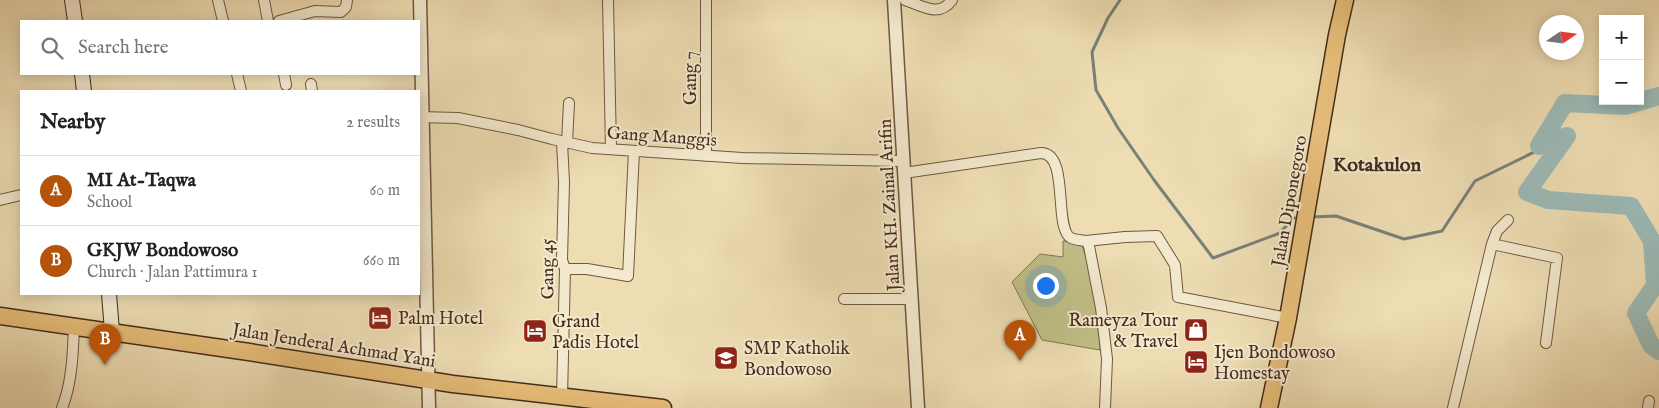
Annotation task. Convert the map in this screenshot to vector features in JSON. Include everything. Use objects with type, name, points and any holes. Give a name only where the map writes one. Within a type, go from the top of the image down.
[{"type":"main road","points":[[72,0],[75,20]]},
{"type":"main road","name":"Jalan Diponegoro","points":[[1269,408],[1288,318],[1337,36],[1345,0]]},
{"type":"main road","points":[[82,75],[84,90]]},
{"type":"main road","points":[[110,295],[112,331]]},
{"type":"main road","name":"Jalan Jenderal Achmad Yani","points":[[0,316],[112,331],[453,384],[562,397],[606,405],[663,408]]},
{"type":"street","points":[[218,0],[223,20]]},
{"type":"street","points":[[264,0],[268,20]]},
{"type":"street","points":[[283,20],[315,11],[342,12],[345,9],[346,0]]},
{"type":"street","points":[[420,0],[421,117],[429,408]]},
{"type":"street","points":[[608,0],[611,149]]},
{"type":"street","name":"Gang 7","points":[[706,0],[706,156]]},
{"type":"street","name":"Jalan KH. Zainal Arifin","points":[[894,0],[918,408]]},
{"type":"street","points":[[905,0],[934,10],[946,8],[952,0]]},
{"type":"street","points":[[237,75],[241,90]]},
{"type":"street","points":[[284,75],[286,85]]},
{"type":"street","name":"Gang 45","points":[[562,397],[565,269],[562,260],[564,142],[569,103]]},
{"type":"street","name":"Gang Manggis","points":[[421,117],[458,118],[592,148],[706,156],[820,160],[904,167],[1047,153],[1052,157],[1055,164],[1067,234],[1071,238],[1086,241]]},
{"type":"street","points":[[565,269],[587,269],[628,276],[634,151]]},
{"type":"street","points":[[0,200],[20,195]]},
{"type":"street","points":[[1453,408],[1492,244],[1497,231],[1508,220]]},
{"type":"street","points":[[1105,408],[1108,369],[1095,279],[1089,246],[1086,241],[1125,236],[1157,236],[1175,265],[1178,297],[1288,318]]},
{"type":"street","points":[[1492,244],[1557,258],[1546,343]]},
{"type":"street","points":[[844,299],[912,299]]},
{"type":"street","points":[[62,408],[66,398],[73,355],[74,326]]},
{"type":"shaded area","points":[[1063,241],[1081,242],[1098,294],[1100,350],[1042,340],[1012,282],[1040,254],[1063,257]]},
{"type":"waterway","points":[[1120,0],[1108,18],[1092,52],[1096,90],[1118,128],[1154,180],[1213,258],[1280,233],[1293,218],[1299,218]]},
{"type":"waterway","points":[[1659,96],[1625,106],[1565,103],[1539,146],[1567,136],[1527,192],[1548,200],[1631,206],[1652,241],[1655,285],[1636,313],[1651,345],[1659,351]]},
{"type":"waterway","points":[[1311,217],[1336,216],[1404,239],[1442,231],[1475,181],[1567,136]]},
{"type":"place","name":"Palm Hotel","points":[[380,318]]},
{"type":"place","name":"Rameyza Tour & Travel","points":[[1196,330]]},
{"type":"place","name":"Grand Padis Hotel","points":[[535,331]]},
{"type":"place","name":"SMP Katholik Bondowoso","points":[[726,358]]},
{"type":"place","name":"MI At-Taqwa","points":[[1020,361]]},
{"type":"place","name":"Ijen Bondowoso Homestay","points":[[1196,362]]},
{"type":"place","name":"GKJW Bondowoso","points":[[105,365]]},
{"type":"district","name":"Kotakulon","points":[[1377,164]]}]
